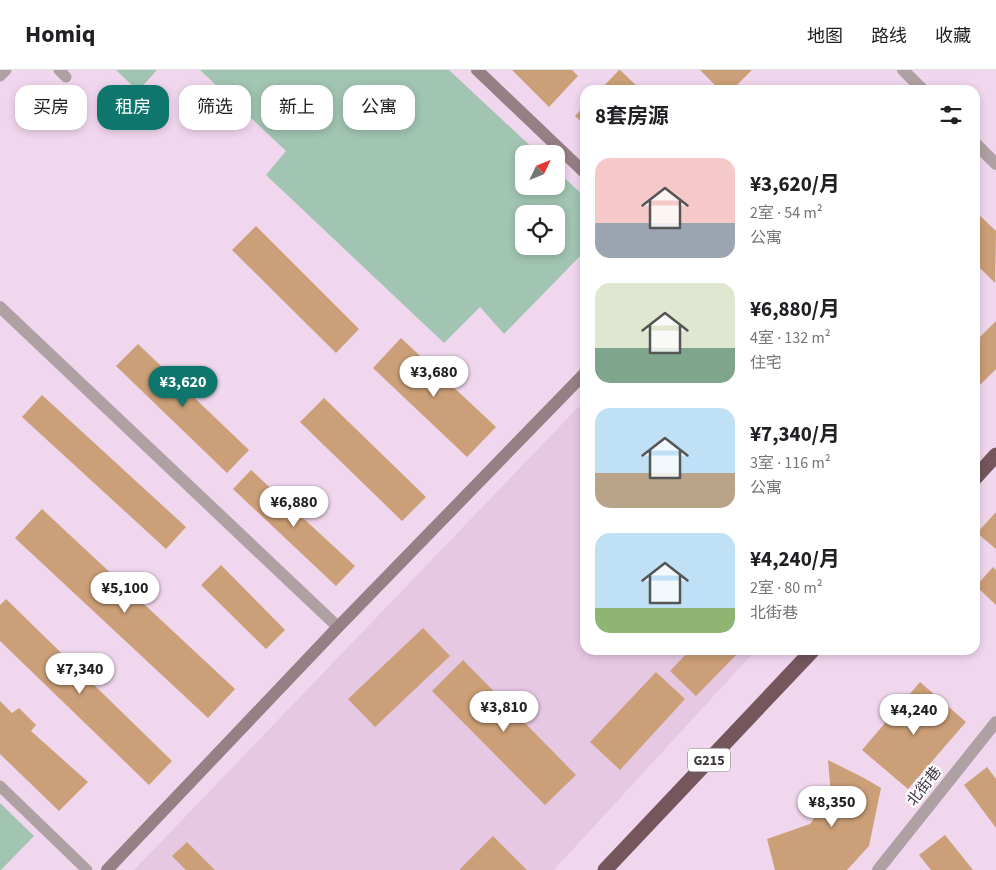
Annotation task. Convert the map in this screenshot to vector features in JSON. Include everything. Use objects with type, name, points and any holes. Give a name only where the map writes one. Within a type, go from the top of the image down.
[{"type":"highway","points":[[980,473],[996,455]]},
{"type":"highway","name":"G215","points":[[605,870],[808,655]]},
{"type":"street","points":[[477,70],[580,168]]},
{"type":"street","points":[[903,70],[918,85]]},
{"type":"street","points":[[980,148],[996,164]]},
{"type":"street","points":[[0,307],[338,627]]},
{"type":"street","points":[[107,870],[338,627],[580,378]]},
{"type":"street","name":"北街巷","points":[[878,870],[996,722]]},
{"type":"lane","points":[[0,76],[6,70]]},
{"type":"lane","points":[[0,786],[87,870]]},
{"type":"shaded area","points":[[580,405],[580,655],[751,655],[554,870],[134,870]]},
{"type":"green space","points":[[116,70],[157,70],[143,85],[132,85]]},
{"type":"green space","points":[[200,70],[449,70],[529,145],[515,145],[515,195],[565,195],[565,178],[580,192],[580,256],[504,334],[480,307],[444,343],[266,175],[286,151],[264,130],[333,130],[333,85],[261,85],[261,127],[251,118],[251,85],[216,85]]},
{"type":"green space","points":[[0,803],[34,836],[1,870],[0,870]]},
{"type":"building","points":[[512,70],[572,70],[578,76],[549,107]]},
{"type":"building","points":[[620,70],[636,85],[605,85]]},
{"type":"building","points":[[700,70],[752,70],[737,85],[715,85]]},
{"type":"building","points":[[580,110],[580,120],[575,116]]},
{"type":"building","points":[[980,216],[996,231],[995,283],[980,268]]},
{"type":"building","points":[[256,226],[359,329],[336,353],[232,250]]},
{"type":"building","points":[[996,321],[996,369],[980,385],[980,337]]},
{"type":"building","points":[[401,338],[496,427],[467,457],[373,368]]},
{"type":"building","points":[[138,344],[249,450],[227,473],[116,366]]},
{"type":"building","points":[[42,395],[186,527],[166,549],[22,417]]},
{"type":"building","points":[[324,398],[426,497],[402,521],[300,422]]},
{"type":"building","points":[[251,470],[355,566],[336,586],[233,489]]},
{"type":"building","points":[[42,509],[235,689],[208,718],[15,538]]},
{"type":"building","points":[[996,512],[996,549],[980,536],[980,530]]},
{"type":"building","points":[[221,565],[285,630],[266,649],[201,585]]},
{"type":"building","points":[[993,567],[996,570],[996,605],[980,590],[980,582]]},
{"type":"building","points":[[6,599],[172,761],[149,785],[0,641],[0,605]]},
{"type":"building","points":[[423,628],[450,656],[375,727],[348,699]]},
{"type":"building","points":[[685,655],[736,655],[696,696],[670,671]]},
{"type":"building","points":[[463,660],[576,775],[545,805],[432,691]]},
{"type":"building","points":[[656,672],[685,699],[620,770],[590,742]]},
{"type":"building","points":[[920,682],[966,722],[908,789],[862,750]]},
{"type":"building","points":[[0,701],[12,713],[19,708],[36,725],[31,731],[88,782],[59,811],[0,754]]},
{"type":"building","points":[[828,760],[881,788],[869,846],[847,870],[775,870],[767,839],[810,824],[831,795]]},
{"type":"building","points":[[987,767],[996,779],[996,828],[964,785]]},
{"type":"building","points":[[945,835],[973,870],[931,870],[919,855]]},
{"type":"building","points":[[493,836],[527,870],[459,870]]},
{"type":"building","points":[[187,842],[215,870],[186,870],[172,856]]}]
